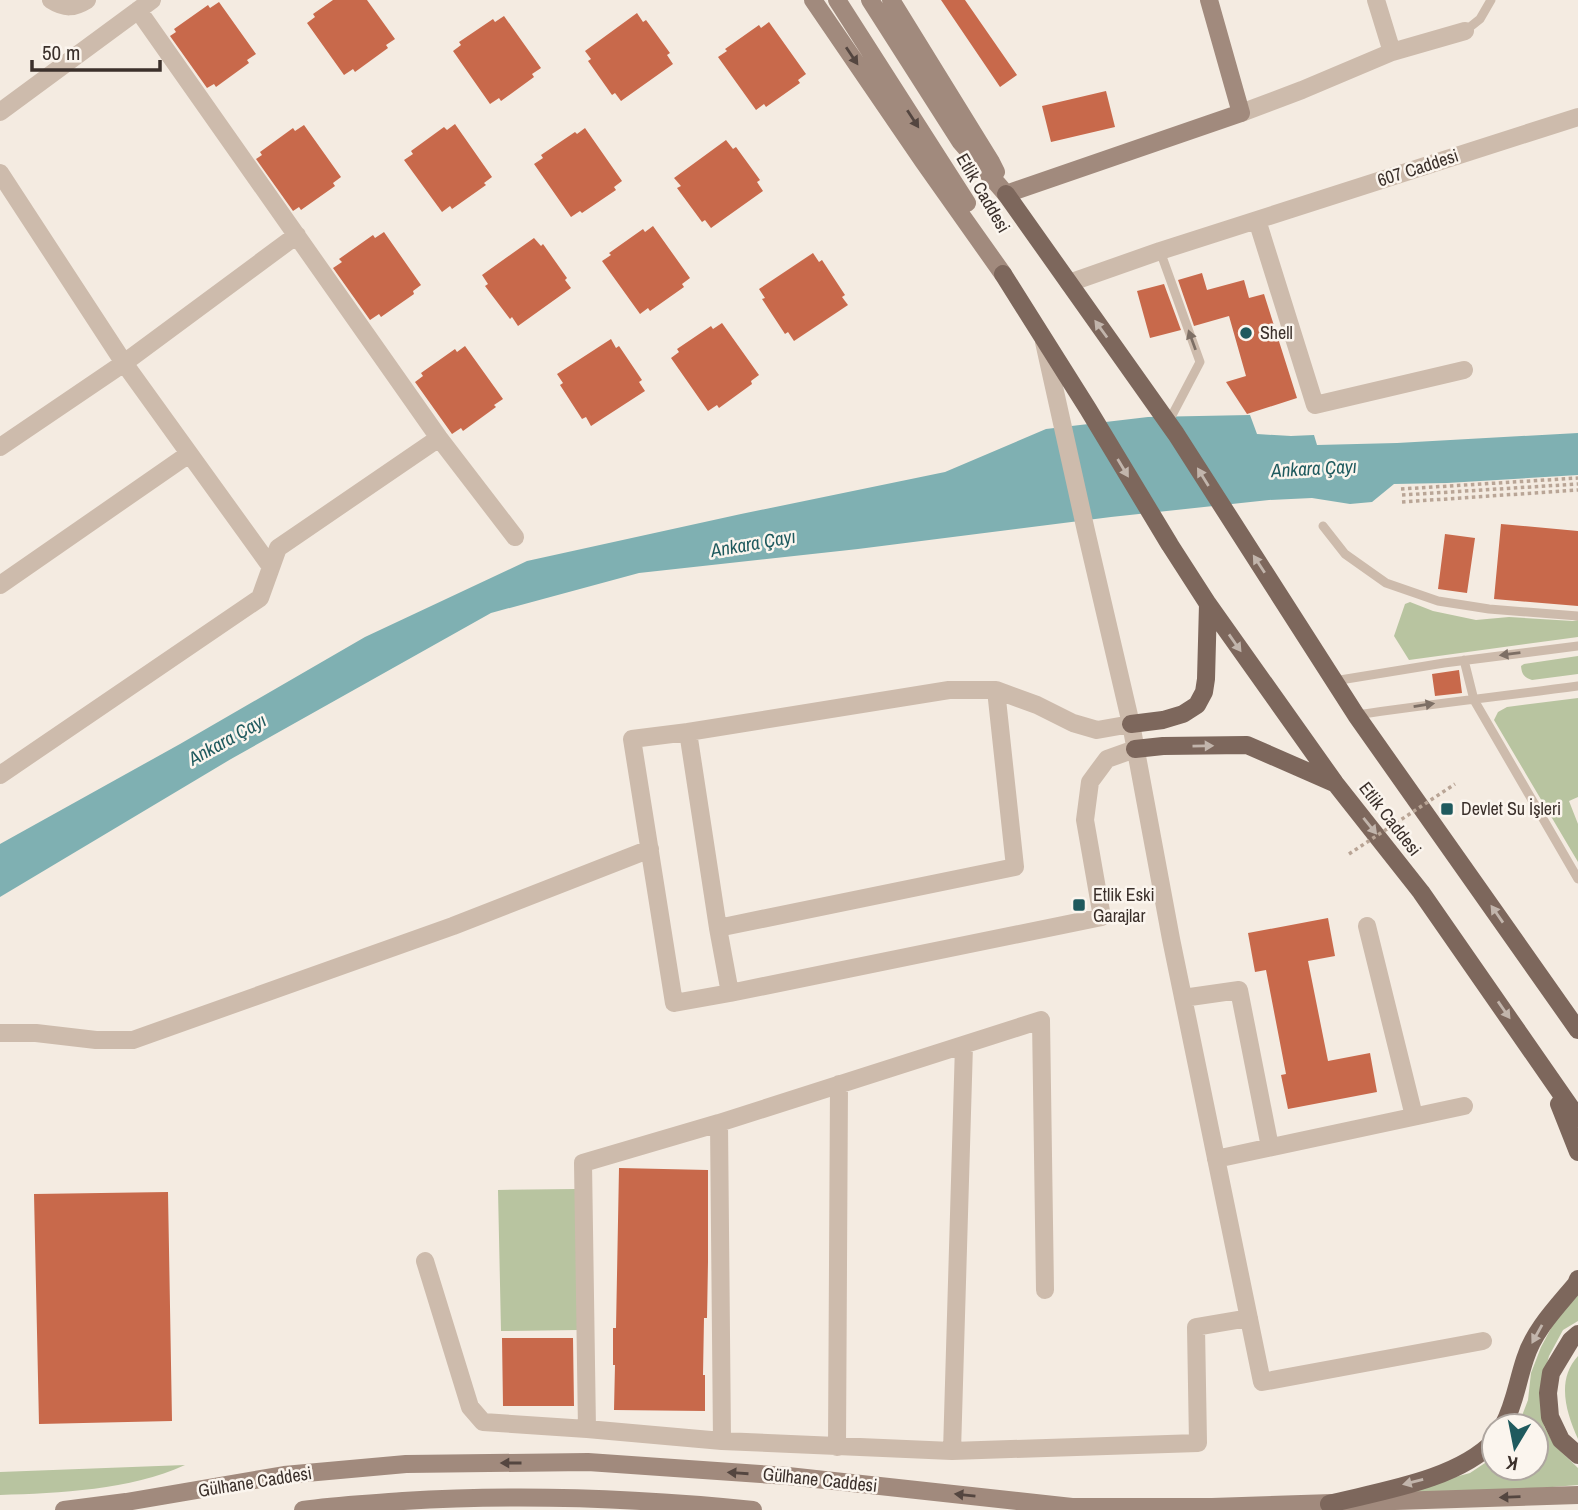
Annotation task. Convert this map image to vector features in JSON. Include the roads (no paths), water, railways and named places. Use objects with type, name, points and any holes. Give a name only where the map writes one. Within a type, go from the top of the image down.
[{"type":"main road","points":[[813,0],[1003,274]]},
{"type":"main road","name":"Etlik Caddesi","points":[[837,0],[966,201],[1003,274],[1208,604],[1335,783],[1421,892],[1578,1118]]},
{"type":"main road","name":"Etlik Caddesi","points":[[870,0],[961,141],[1006,194],[1168,423],[1356,715],[1578,1030]]},
{"type":"main road","points":[[891,0],[991,162],[1006,194],[1241,113],[1209,0]]},
{"type":"main road","points":[[1131,724],[1164,720],[1183,714],[1197,705],[1204,692],[1206,679],[1208,604]]},
{"type":"main road","points":[[1135,749],[1247,745],[1335,783]]},
{"type":"main road","points":[[1548,1074],[1578,1152]]},
{"type":"main road","points":[[1510,1412],[1525,1357],[1540,1327],[1578,1279]]},
{"type":"main road","points":[[1578,1334],[1571,1340],[1551,1373],[1548,1393],[1550,1417],[1561,1440],[1578,1455]]},
{"type":"main road","points":[[1329,1504],[1425,1479],[1469,1462],[1480,1453]]},
{"type":"main road","name":"Gülhane Caddesi","points":[[64,1510],[284,1475],[406,1464],[588,1462],[788,1476],[1072,1507],[1213,1507],[1578,1495]]},
{"type":"main road","name":"Gülhane Caddesi","points":[[303,1510],[327,1506],[472,1504],[564,1498],[708,1505],[753,1510]]},
{"type":"street","points":[[51,0],[60,6],[77,6],[87,0]]},
{"type":"street","points":[[1376,0],[1392,52]]},
{"type":"street","points":[[0,112],[145,5],[297,235],[439,438],[514,537]]},
{"type":"street","points":[[1241,113],[1392,52],[1465,31]]},
{"type":"street","name":"607 Caddesi","points":[[1069,283],[1257,219],[1578,117]]},
{"type":"street","points":[[0,173],[124,363],[271,567]]},
{"type":"street","points":[[1257,219],[1315,405],[1464,370]]},
{"type":"street","points":[[1,443],[124,363],[297,235]]},
{"type":"street","points":[[1044,338],[1131,724],[1183,998],[1262,1382],[1483,1341]]},
{"type":"street","points":[[0,775],[260,598],[278,548],[439,438]]},
{"type":"street","points":[[0,585],[189,454]]},
{"type":"street","points":[[1131,724],[1097,730],[1073,723],[1037,705],[996,690],[949,690],[632,739],[674,1003],[1102,918],[1085,820],[1090,782],[1107,759],[1135,749]]},
{"type":"street","points":[[718,928],[1015,867],[996,690]]},
{"type":"street","points":[[688,732],[730,993]]},
{"type":"street","points":[[0,1033],[134,1040],[453,926],[650,849]]},
{"type":"street","points":[[1367,926],[1414,1116]]},
{"type":"street","points":[[1183,998],[1239,990],[1270,1147]]},
{"type":"street","points":[[587,1429],[583,1163],[719,1123],[1041,1020],[1045,1290]]},
{"type":"street","points":[[952,1451],[964,1045]]},
{"type":"street","points":[[837,1447],[839,1084]]},
{"type":"street","points":[[1216,1159],[1464,1106]]},
{"type":"street","points":[[719,1123],[722,1441]]},
{"type":"street","points":[[425,1261],[470,1407],[483,1422],[722,1441],[952,1451],[1198,1444],[1195,1327],[1249,1318]]},
{"type":"lane","points":[[1465,31],[1480,19],[1491,0]]},
{"type":"lane","points":[[1160,251],[1200,362],[1168,423]]},
{"type":"lane","points":[[1323,526],[1345,554],[1386,583],[1438,601],[1489,609],[1578,616]]},
{"type":"lane","points":[[1334,681],[1464,660],[1578,646]]},
{"type":"lane","points":[[1464,660],[1474,700],[1578,880]]},
{"type":"lane","points":[[1356,715],[1578,686]]},
{"type":"water","name":"Ankara Çayı","points":[[1250,415],[1257,434],[1314,435],[1317,445],[1578,433],[1578,475],[1394,484],[1372,502],[1350,504],[1312,498],[1269,500],[639,573],[491,613],[231,759],[0,897],[0,844],[365,637],[527,561],[945,472],[1046,429],[1148,417]]},
{"type":"place","name":"Shell","points":[[1246,333]]},
{"type":"place","name":"Devlet Su İşleri","points":[[1447,809]]},
{"type":"place","name":"Etlik Eski Garajlar","points":[[1079,905]]}]
